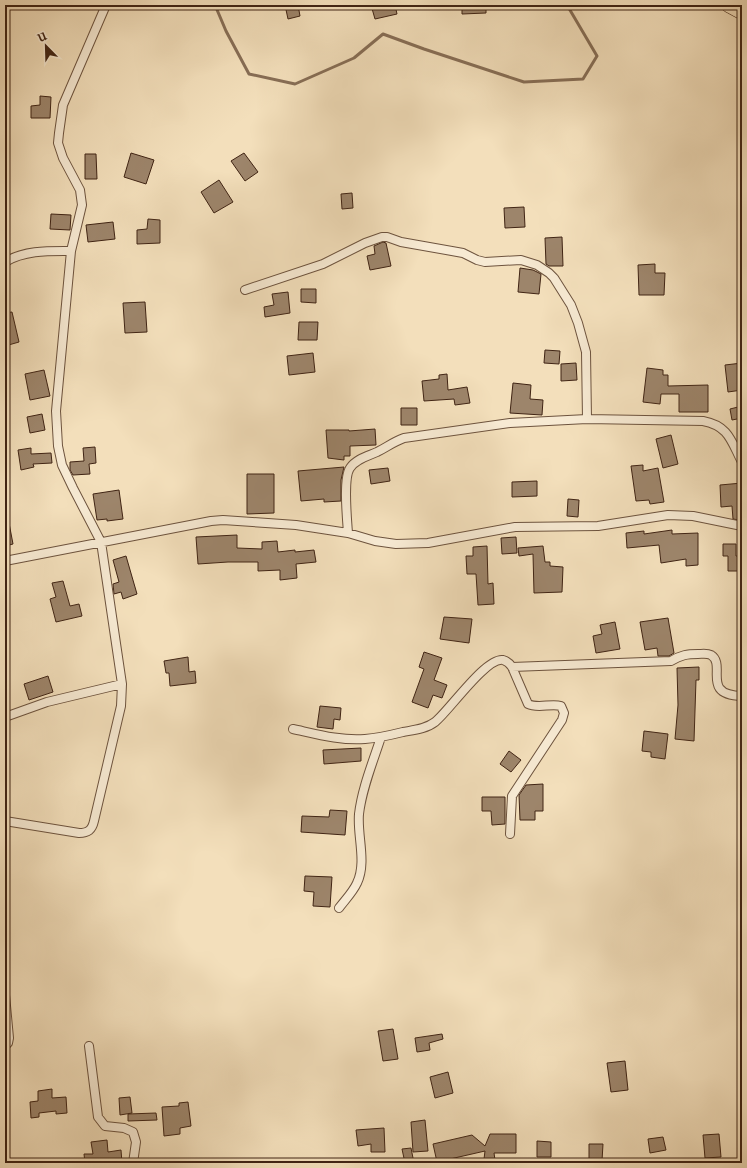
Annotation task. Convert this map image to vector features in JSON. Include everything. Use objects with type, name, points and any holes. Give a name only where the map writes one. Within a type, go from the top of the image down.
[{"type":"highway","points":[[729,5],[742,12]]},
{"type":"street","points":[[5,821],[79,833],[89,831],[94,822],[122,706],[122,684],[100,542],[62,465],[58,446],[56,411],[71,251],[82,205],[80,190],[63,158],[58,143],[59,133],[63,105],[106,5]]},
{"type":"street","points":[[245,290],[323,264],[365,243],[382,237],[387,237],[401,242],[463,253],[485,262],[521,260],[537,265],[554,278],[571,305],[578,323],[586,352],[588,419]]},
{"type":"street","points":[[5,262],[23,254],[71,251]]},
{"type":"street","points":[[348,533],[346,483],[350,468],[356,462],[404,438],[510,423],[588,419],[703,421],[721,426],[726,432],[742,462]]},
{"type":"street","points":[[5,561],[211,521],[223,520],[296,525],[348,533],[375,541],[396,544],[435,542],[515,527],[598,526],[668,515],[693,516],[742,526]]},
{"type":"street","points":[[512,667],[671,661],[682,655],[708,654],[713,657],[715,661],[718,683],[722,691],[728,695],[742,696]]},
{"type":"street","points":[[293,729],[348,739],[366,739],[425,728],[434,723],[491,663],[502,660],[508,662],[512,667],[528,704],[536,706],[561,706],[564,713],[562,720],[512,796],[510,834]]},
{"type":"street","points":[[5,717],[47,702],[122,684]]},
{"type":"street","points":[[339,908],[353,891],[360,874],[360,813],[364,792],[381,737]]},
{"type":"street","points":[[5,995],[9,1038],[8,1043],[5,1046]]},
{"type":"street","points":[[89,1046],[98,1117],[104,1126],[124,1128],[133,1132],[136,1142],[133,1163]]},
{"type":"building","points":[[285,5],[298,5],[300,16],[288,19]]},
{"type":"building","points":[[371,5],[395,5],[397,14],[375,19]]},
{"type":"building","points":[[462,5],[486,5],[486,13],[462,14]]},
{"type":"building","points":[[40,96],[51,97],[50,118],[31,118],[31,106],[40,105]]},
{"type":"building","points":[[131,153],[154,160],[146,184],[124,177]]},
{"type":"building","points":[[244,153],[258,172],[245,181],[231,161]]},
{"type":"building","points":[[85,154],[96,154],[97,179],[85,179]]},
{"type":"building","points":[[219,180],[233,202],[214,213],[201,192]]},
{"type":"building","points":[[352,193],[353,208],[342,209],[341,194]]},
{"type":"building","points":[[524,207],[525,227],[505,228],[504,208]]},
{"type":"building","points":[[51,214],[71,215],[70,230],[50,229]]},
{"type":"building","points":[[148,219],[160,220],[160,243],[137,244],[137,230],[147,229]]},
{"type":"building","points":[[113,222],[115,239],[88,242],[86,225]]},
{"type":"building","points":[[562,237],[563,266],[549,266],[546,264],[545,238]]},
{"type":"building","points":[[383,242],[386,243],[391,266],[370,270],[367,256],[375,254],[374,246]]},
{"type":"building","points":[[655,264],[655,273],[665,273],[664,295],[639,295],[638,265]]},
{"type":"building","points":[[520,268],[533,270],[541,274],[539,294],[518,292]]},
{"type":"building","points":[[301,289],[316,289],[316,303],[301,302]]},
{"type":"building","points":[[288,292],[290,313],[265,317],[264,307],[274,305],[272,294]]},
{"type":"building","points":[[145,302],[147,332],[125,333],[123,303]]},
{"type":"building","points":[[12,312],[19,342],[5,346],[5,313]]},
{"type":"building","points":[[299,322],[318,322],[317,340],[298,340]]},
{"type":"building","points":[[545,350],[560,351],[559,364],[544,363]]},
{"type":"building","points":[[313,353],[315,372],[289,375],[287,356]]},
{"type":"building","points":[[576,363],[577,380],[561,381],[561,364]]},
{"type":"building","points":[[742,363],[742,390],[728,392],[725,365]]},
{"type":"building","points":[[647,368],[663,370],[663,375],[668,375],[668,386],[708,385],[708,412],[679,412],[679,394],[661,394],[660,404],[643,402]]},
{"type":"building","points":[[44,370],[50,396],[30,400],[25,374]]},
{"type":"building","points":[[447,374],[448,390],[467,387],[470,403],[455,405],[454,399],[424,401],[422,381],[439,379],[439,375]]},
{"type":"building","points":[[513,383],[531,385],[530,399],[543,400],[542,415],[510,413]]},
{"type":"building","points":[[742,406],[742,418],[732,420],[730,409]]},
{"type":"building","points":[[401,408],[417,408],[417,425],[401,425]]},
{"type":"building","points":[[42,414],[45,430],[30,433],[27,417]]},
{"type":"building","points":[[375,429],[376,445],[350,446],[350,456],[344,456],[344,460],[328,458],[326,430],[349,431]]},
{"type":"building","points":[[671,435],[678,464],[663,468],[656,439]]},
{"type":"building","points":[[95,447],[96,463],[89,464],[90,474],[73,475],[70,470],[70,462],[84,461],[83,448]]},
{"type":"building","points":[[31,448],[31,454],[51,453],[52,463],[33,464],[34,467],[21,470],[18,450]]},
{"type":"building","points":[[643,465],[643,471],[658,468],[664,502],[650,504],[649,500],[636,501],[631,466]]},
{"type":"building","points":[[344,467],[341,480],[341,501],[324,502],[324,499],[301,501],[298,471]]},
{"type":"building","points":[[388,468],[390,481],[371,484],[369,470]]},
{"type":"building","points":[[247,474],[274,474],[274,513],[247,514]]},
{"type":"building","points":[[537,481],[537,496],[512,497],[512,482]]},
{"type":"building","points":[[742,483],[742,520],[739,520],[733,519],[732,506],[721,507],[720,485]]},
{"type":"building","points":[[119,490],[123,519],[107,521],[107,519],[97,520],[93,494]]},
{"type":"building","points":[[568,499],[579,500],[578,517],[567,516]]},
{"type":"building","points":[[5,523],[9,523],[13,544],[5,546]]},
{"type":"building","points":[[672,530],[672,534],[698,533],[698,565],[686,566],[686,559],[661,563],[659,545],[627,548],[626,533],[644,531],[644,534]]},
{"type":"building","points":[[237,535],[237,548],[262,549],[262,542],[277,541],[278,552],[314,550],[316,562],[296,564],[297,578],[280,580],[280,570],[258,571],[258,562],[198,564],[196,537]]},
{"type":"building","points":[[516,537],[517,553],[502,554],[501,538]]},
{"type":"building","points":[[723,544],[736,544],[736,556],[742,556],[742,571],[728,571],[728,556],[723,556]]},
{"type":"building","points":[[487,546],[488,584],[493,583],[494,604],[478,605],[476,574],[467,574],[466,556],[473,556],[473,547]]},
{"type":"building","points":[[543,546],[545,562],[550,562],[550,566],[563,567],[562,592],[534,593],[533,554],[519,556],[518,548]]},
{"type":"building","points":[[126,556],[137,594],[123,599],[121,592],[114,594],[113,584],[119,582],[113,560]]},
{"type":"building","points":[[63,581],[70,606],[79,604],[82,616],[56,622],[50,599],[56,597],[52,583]]},
{"type":"building","points":[[444,617],[472,619],[469,643],[440,639]]},
{"type":"building","points":[[668,618],[674,653],[669,656],[658,656],[657,648],[645,650],[640,622]]},
{"type":"building","points":[[615,622],[620,649],[596,653],[593,636],[602,634],[600,625]]},
{"type":"building","points":[[424,652],[442,658],[434,680],[447,685],[442,698],[433,695],[428,708],[412,702],[424,669],[419,667]]},
{"type":"building","points":[[188,657],[189,672],[195,671],[196,683],[170,686],[169,673],[166,673],[164,661]]},
{"type":"building","points":[[699,667],[699,680],[696,680],[694,741],[675,739],[678,705],[677,668]]},
{"type":"building","points":[[48,676],[53,692],[29,700],[24,684]]},
{"type":"building","points":[[320,706],[341,708],[340,720],[334,719],[333,729],[317,727]]},
{"type":"building","points":[[644,731],[668,734],[665,759],[651,757],[651,752],[642,751]]},
{"type":"building","points":[[361,748],[361,761],[324,764],[323,750]]},
{"type":"building","points":[[509,751],[521,760],[511,772],[500,764]]},
{"type":"building","points":[[543,784],[543,811],[535,811],[535,820],[520,820],[519,795],[526,785]]},
{"type":"building","points":[[482,797],[505,797],[505,824],[492,825],[491,811],[482,811]]},
{"type":"building","points":[[330,810],[347,811],[345,835],[301,832],[302,816],[329,817]]},
{"type":"building","points":[[305,876],[332,877],[330,907],[313,906],[314,892],[304,891]]},
{"type":"building","points":[[393,1029],[398,1059],[383,1061],[378,1031]]},
{"type":"building","points":[[442,1034],[443,1039],[429,1043],[430,1050],[417,1052],[415,1038]]},
{"type":"building","points":[[625,1061],[628,1090],[611,1092],[607,1063]]},
{"type":"building","points":[[448,1072],[453,1093],[435,1098],[430,1077]]},
{"type":"building","points":[[52,1089],[52,1098],[66,1097],[67,1113],[56,1114],[56,1111],[39,1113],[39,1117],[31,1118],[30,1102],[38,1101],[38,1091]]},
{"type":"building","points":[[130,1097],[132,1113],[120,1115],[119,1098]]},
{"type":"building","points":[[188,1102],[191,1126],[180,1128],[180,1134],[164,1136],[162,1107],[179,1106],[179,1103]]},
{"type":"building","points":[[156,1113],[157,1120],[128,1121],[128,1114]]},
{"type":"building","points":[[425,1120],[428,1151],[413,1152],[411,1122]]},
{"type":"building","points":[[384,1128],[385,1152],[371,1152],[371,1144],[358,1146],[356,1130]]},
{"type":"building","points":[[490,1134],[516,1134],[516,1153],[494,1153],[495,1160],[484,1159],[485,1151],[437,1162],[433,1144],[472,1135],[485,1146]]},
{"type":"building","points":[[719,1134],[721,1157],[705,1158],[703,1135]]},
{"type":"building","points":[[663,1137],[666,1150],[650,1153],[648,1139]]},
{"type":"building","points":[[107,1140],[108,1152],[121,1150],[122,1163],[85,1163],[84,1154],[93,1154],[91,1142]]},
{"type":"building","points":[[537,1141],[551,1142],[551,1157],[537,1157]]},
{"type":"building","points":[[589,1144],[603,1144],[602,1161],[589,1161]]},
{"type":"building","points":[[411,1148],[414,1163],[405,1163],[402,1149]]},
{"type":"waterway","points":[[215,5],[226,31],[249,74],[295,84],[354,58],[383,34],[524,82],[583,79],[597,56],[567,5]]}]
